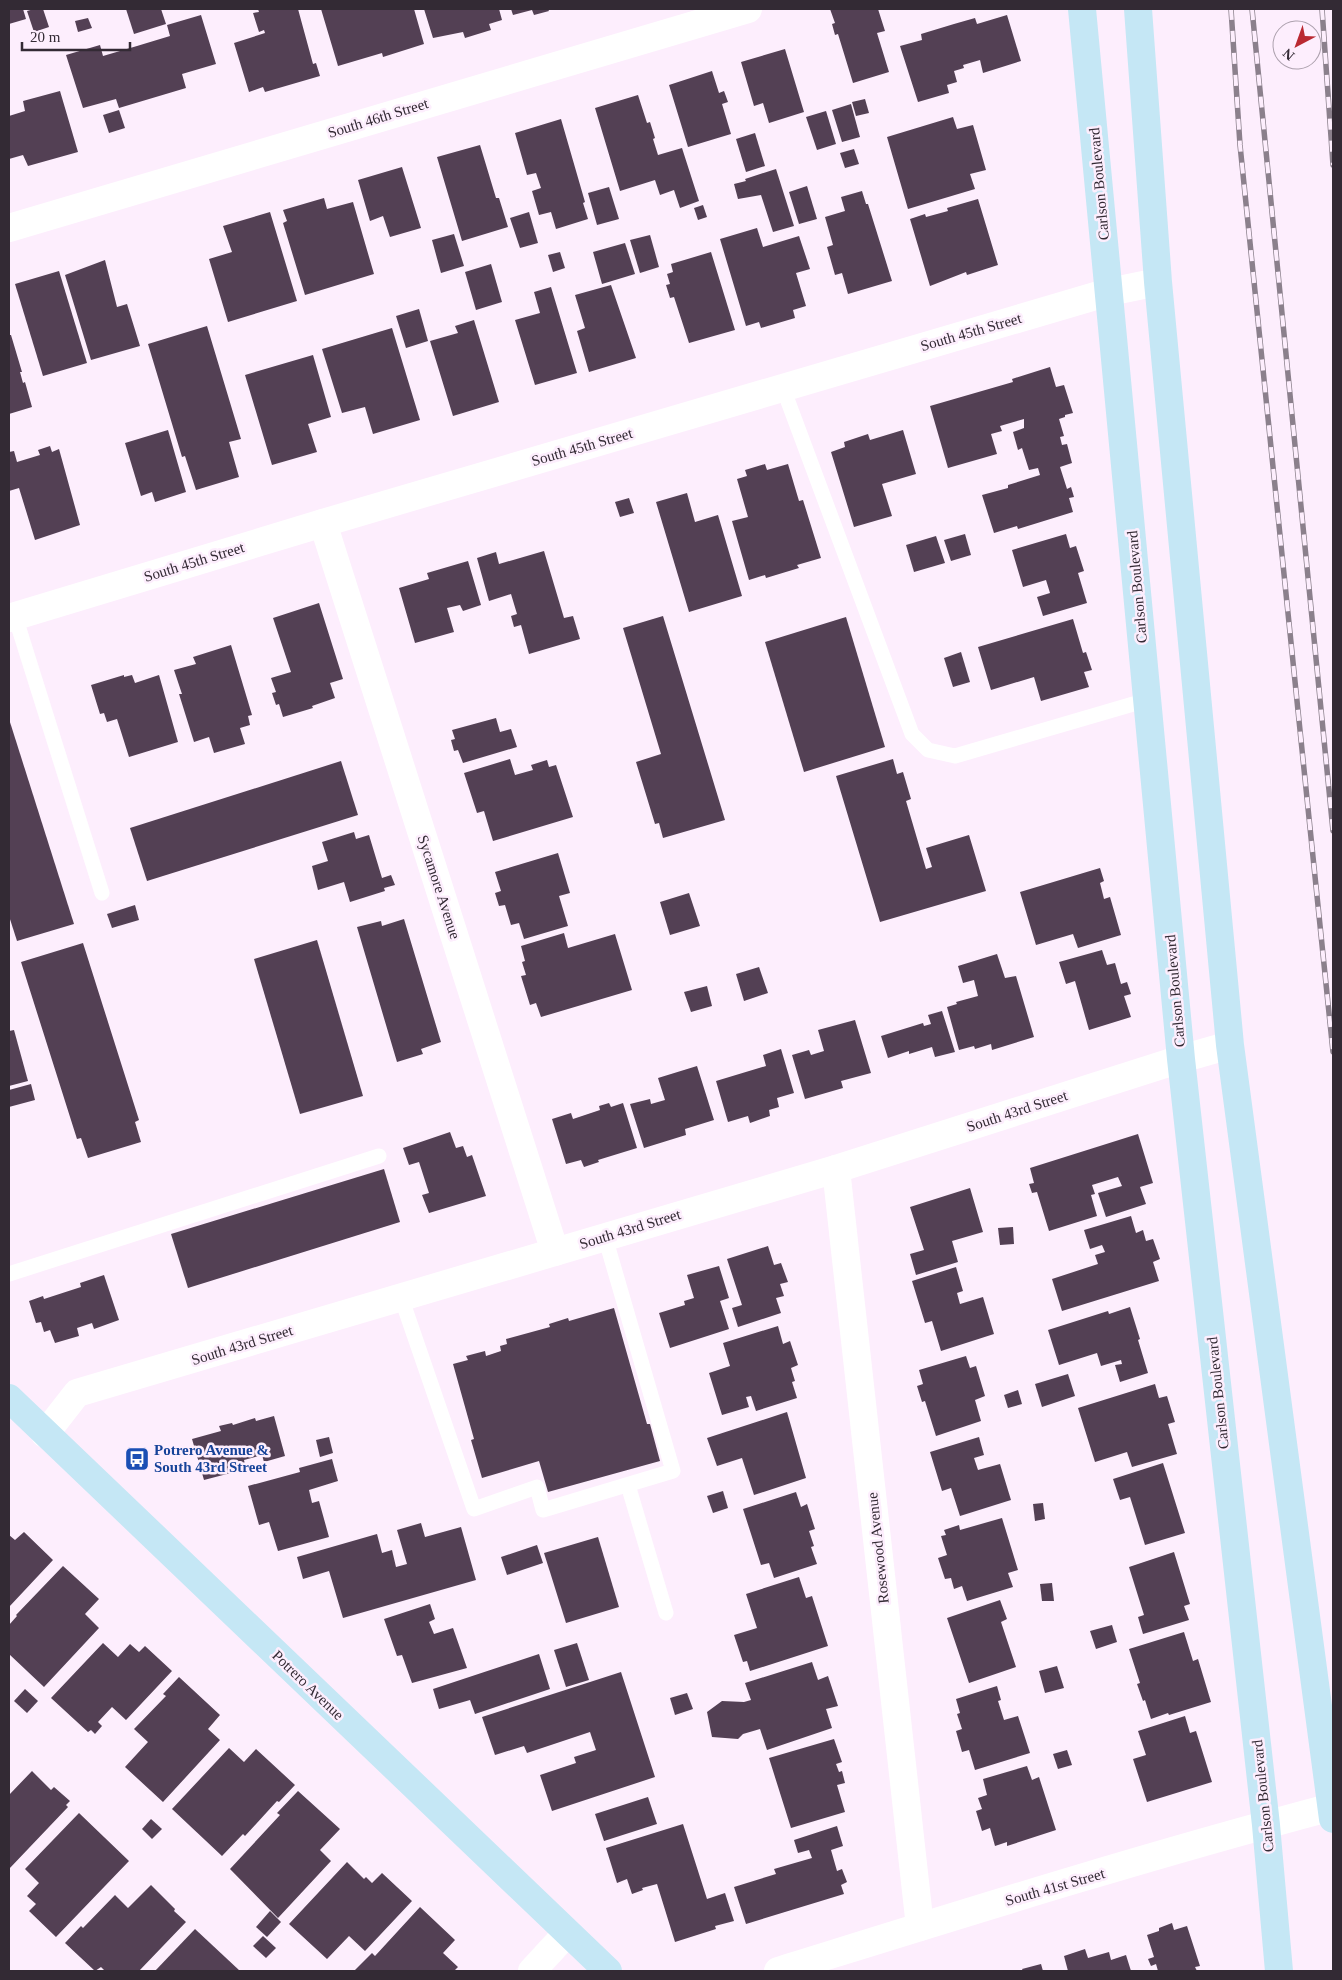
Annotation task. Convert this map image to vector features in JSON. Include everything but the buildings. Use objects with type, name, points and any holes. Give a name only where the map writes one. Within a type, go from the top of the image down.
[{"type":"main road","name":"Carlson Boulevard","points":[[1082,9],[1181,1059],[1266,1825],[1279,1971]]},
{"type":"main road","points":[[1138,9],[1158,282],[1230,1046],[1333,1813]]},
{"type":"main road","name":"Potrero Avenue","points":[[9,1398],[608,1971]]},
{"type":"street","name":"South 46th Street","points":[[9,228],[748,9]]},
{"type":"street","name":"South 45th Street","points":[[12,617],[323,523],[1109,292],[1158,282]]},
{"type":"street","name":"Sycamore Avenue","points":[[323,523],[555,1252]]},
{"type":"street","name":"South 43rd Street","points":[[45,1434],[77,1394],[836,1169],[1181,1059],[1230,1046]]},
{"type":"street","name":"Rosewood Avenue","points":[[836,1169],[920,1927]]},
{"type":"street","name":"South 41st Street","points":[[778,1971],[1266,1825],[1333,1813]]},
{"type":"street","points":[[532,1971],[567,1933]]},
{"type":"lane","points":[[783,388],[912,734],[928,750],[956,756],[1147,700]]},
{"type":"lane","points":[[12,617],[102,893]]},
{"type":"lane","points":[[9,1274],[379,1156]]},
{"type":"lane","points":[[401,1297],[474,1509],[537,1487],[543,1510],[628,1485],[673,1471],[605,1236]]},
{"type":"lane","points":[[628,1485],[666,1613]]},
{"type":"railway","points":[[1231,9],[1240,145],[1333,1052]]},
{"type":"railway","points":[[1252,9],[1333,831]]},
{"type":"railway","points":[[1322,9],[1333,165]]},
{"type":"place","name":"Potrero Avenue & South 43rd Street","points":[[137,1459]]}]
